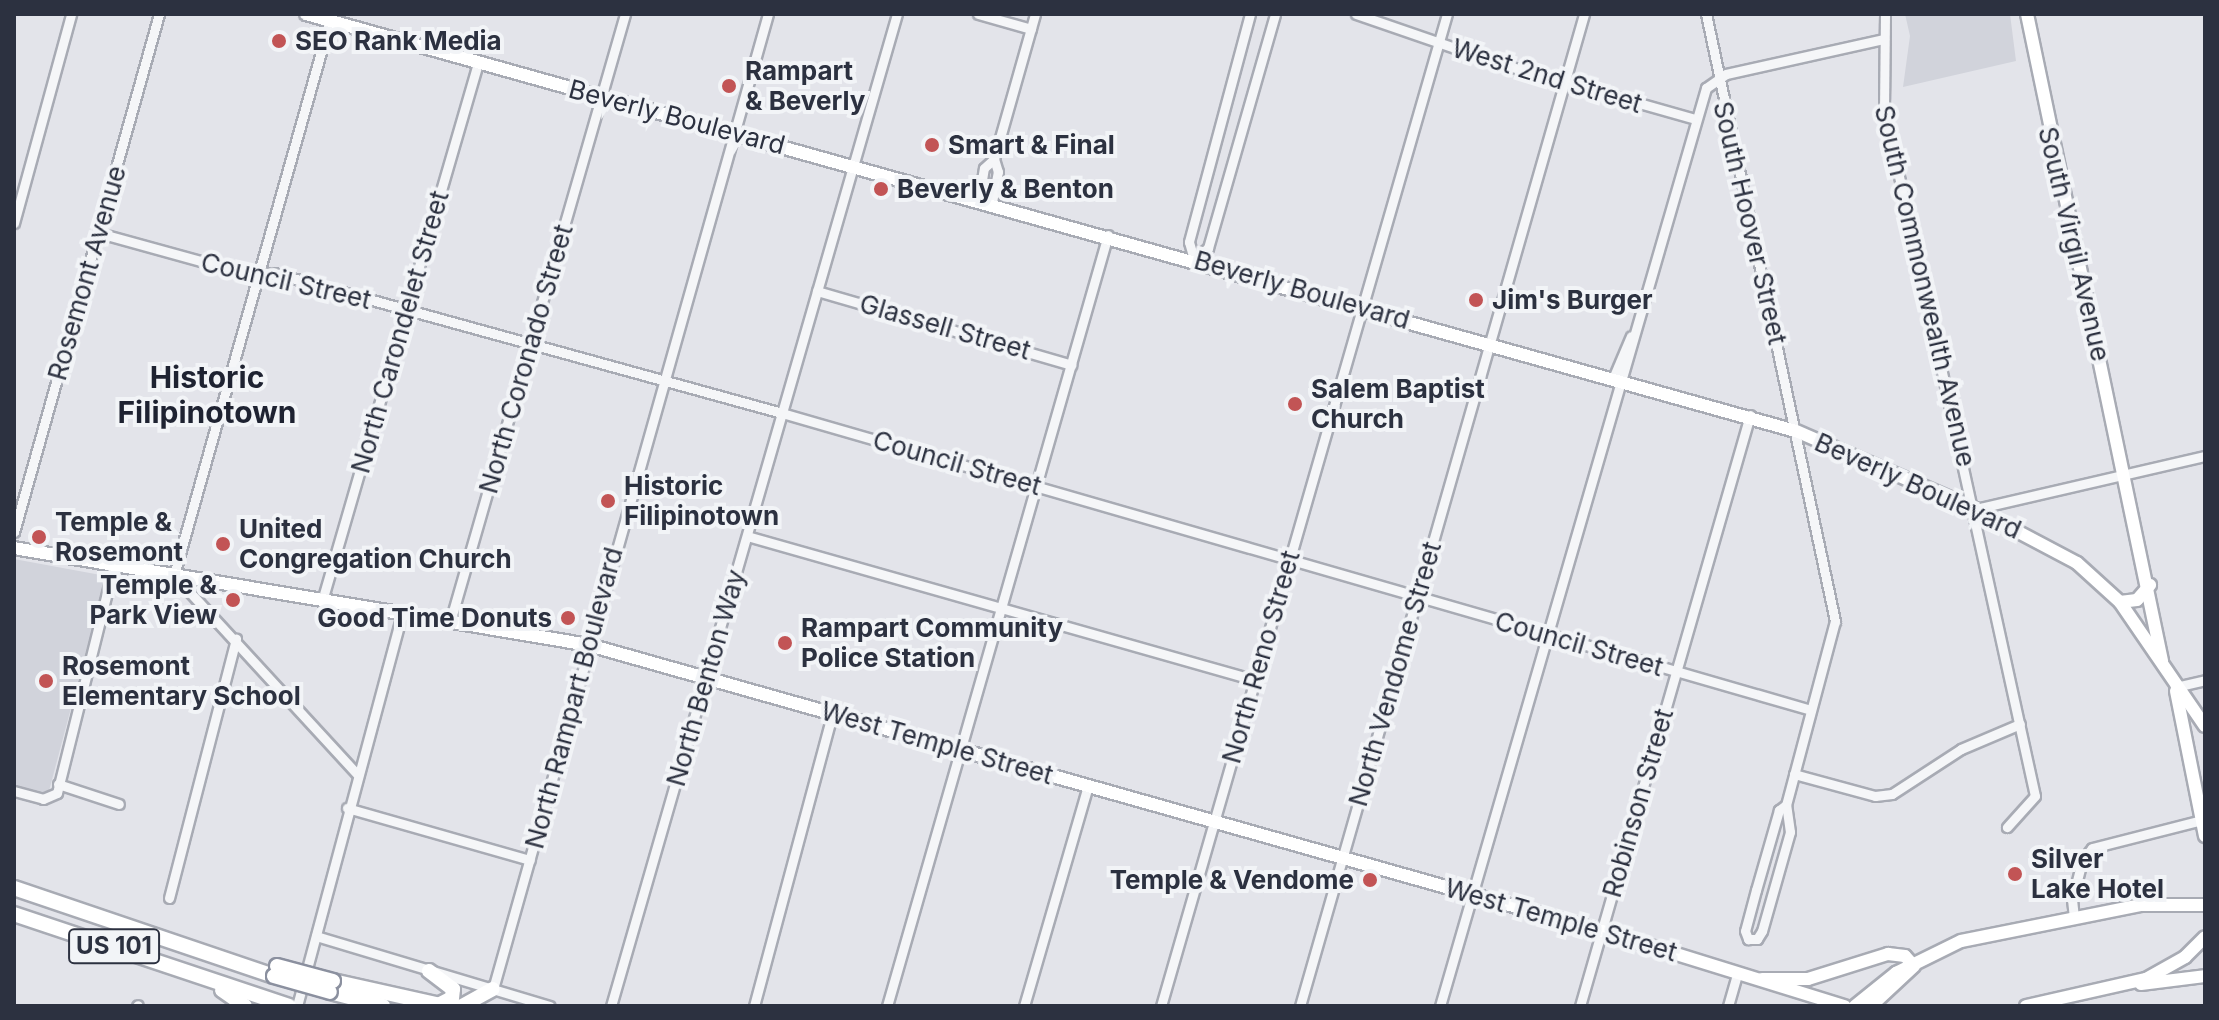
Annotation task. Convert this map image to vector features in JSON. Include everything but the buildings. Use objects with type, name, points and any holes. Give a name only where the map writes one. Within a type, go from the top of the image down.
[{"type":"highway","name":"US 101","points":[[14,888],[170,940],[331,987]]},
{"type":"highway","name":"US 101","points":[[14,914],[212,983],[289,1006]]},
{"type":"highway","points":[[331,987],[442,1005],[452,998],[453,989],[429,971]]},
{"type":"highway","points":[[212,983],[245,1006]]},
{"type":"highway","points":[[331,987],[383,1006]]},
{"type":"highway","points":[[462,1006],[493,989]]},
{"type":"main road","name":"Beverly Boulevard","points":[[306,14],[992,202],[1750,415],[1796,431],[1975,509],[2077,563],[2120,602],[2175,687],[2205,726]]},
{"type":"main road","name":"South Virgil Avenue","points":[[2027,14],[2150,585],[2163,666]]},
{"type":"main road","name":"West Temple Street","points":[[14,548],[589,645],[1602,931],[1845,1006]]},
{"type":"main road","points":[[2120,602],[2137,600],[2150,585]]},
{"type":"main road","points":[[2175,687],[2205,836]]},
{"type":"main road","points":[[1855,1006],[1896,973],[1961,941],[2141,905],[2205,905]]},
{"type":"main road","points":[[2026,1006],[2079,1000],[2130,984],[2172,966],[2205,937]]},
{"type":"main road","points":[[1759,979],[1808,979],[1888,954],[1905,956],[1914,966]]},
{"type":"main road","points":[[1871,1006],[1914,966]]},
{"type":"main road","points":[[2130,984],[2160,985],[2205,976]]},
{"type":"street","points":[[14,223],[71,14]]},
{"type":"street","name":"Rosemont Avenue","points":[[14,532],[159,14]]},
{"type":"street","name":"North Coronado Street","points":[[450,622],[625,14]]},
{"type":"street","name":"North Rampart Boulevard","points":[[493,989],[768,14]]},
{"type":"street","name":"North Benton Way","points":[[611,1006],[897,14]]},
{"type":"street","points":[[978,14],[1031,29]]},
{"type":"street","points":[[979,199],[984,168],[994,159],[1035,14]]},
{"type":"street","points":[[1250,14],[1189,242],[1194,259],[1208,248],[1275,14]]},
{"type":"street","name":"West 2nd Street","points":[[1356,14],[1438,43],[1695,119]]},
{"type":"street","name":"North Reno Street","points":[[1161,1006],[1447,14]]},
{"type":"street","name":"North Vendome Street","points":[[1300,1006],[1584,14]]},
{"type":"street","name":"South Hoover Street","points":[[1706,14],[1835,621],[1786,805]]},
{"type":"street","name":"South Commonwealth Avenue","points":[[1885,14],[1884,108],[1975,509],[2035,796],[2007,827]]},
{"type":"street","points":[[330,20],[174,575],[357,774]]},
{"type":"street","points":[[1440,1006],[1474,895],[1618,378],[1706,88],[1717,77],[1884,39]]},
{"type":"street","name":"North Carondelet Street","points":[[322,601],[478,63]]},
{"type":"street","points":[[992,202],[998,172],[994,159]]},
{"type":"street","name":"Council Street","points":[[99,233],[258,273],[274,273],[782,413],[1811,710]]},
{"type":"street","points":[[887,1006],[1108,235]]},
{"type":"street","name":"Glassell Street","points":[[817,291],[1071,365]]},
{"type":"street","name":"Robinson Street","points":[[1580,1006],[1750,415]]},
{"type":"street","points":[[1975,509],[2205,456]]},
{"type":"street","points":[[747,536],[1255,680]]},
{"type":"street","points":[[14,791],[52,798],[114,565]]},
{"type":"street","points":[[297,1006],[347,808],[402,614]]},
{"type":"street","points":[[169,898],[236,639]]},
{"type":"street","points":[[2175,687],[2205,680]]},
{"type":"street","points":[[753,1005],[832,714]]},
{"type":"street","points":[[1794,774],[1885,796],[1970,744],[2020,724]]},
{"type":"street","points":[[58,784],[119,804]]},
{"type":"street","points":[[1024,1006],[1088,786]]},
{"type":"street","points":[[1786,805],[1791,816],[1788,838],[1762,931],[1753,941],[1745,931],[1779,810],[1786,805]]},
{"type":"street","points":[[347,808],[530,860]]},
{"type":"street","points":[[2074,918],[2072,900],[2082,861],[2092,848],[2202,820]]},
{"type":"street","points":[[316,936],[550,1006]]},
{"type":"street","points":[[1728,1006],[1738,972]]},
{"type":"shaded area","points":[[1905,14],[2010,14],[2016,61],[1903,87],[1910,36]]},
{"type":"shaded area","name":"Rosemont Elementary School","points":[[14,559],[106,576],[49,791],[43,792],[14,785]]},
{"type":"place","name":"SEO Rank Media","points":[[279,41]]},
{"type":"place","name":"Rampart & Beverly","points":[[729,86]]},
{"type":"place","name":"Smart & Final","points":[[932,145]]},
{"type":"place","name":"Beverly & Benton","points":[[881,189]]},
{"type":"place","name":"Jim's Burger","points":[[1476,300]]},
{"type":"place","name":"Salem Baptist Church","points":[[1295,404]]},
{"type":"place","name":"Historic Filipinotown","points":[[608,501]]},
{"type":"place","name":"Temple & Rosemont","points":[[39,537]]},
{"type":"place","name":"United Congregation Church","points":[[223,544]]},
{"type":"place","name":"Temple & Park View","points":[[233,600]]},
{"type":"place","name":"Good Time Donuts","points":[[568,618]]},
{"type":"place","name":"Rampart Community Police Station","points":[[785,643]]},
{"type":"place","name":"Rosemont Elementary School","points":[[46,681]]},
{"type":"place","name":"Silver Lake Hotel","points":[[2015,874]]},
{"type":"place","name":"Temple & Vendome","points":[[1370,880]]},
{"type":"district","name":"Historic Filipinotown","points":[[207,394]]}]
